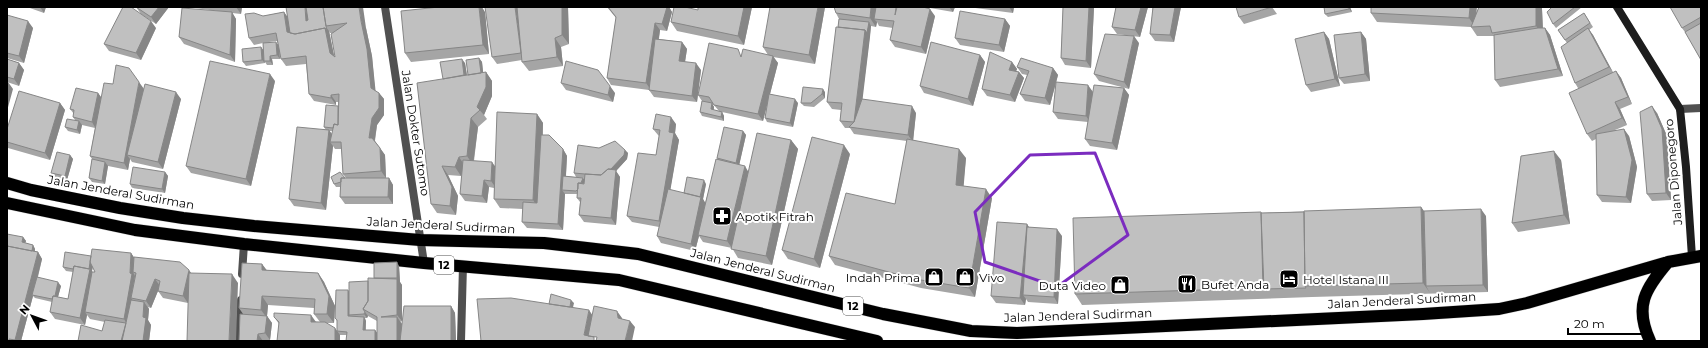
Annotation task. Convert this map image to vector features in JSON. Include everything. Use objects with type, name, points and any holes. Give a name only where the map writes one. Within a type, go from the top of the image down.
[{"type":"highway","name":"Jalan Jenderal Sudirman","points":[[7,184],[113,206],[183,218],[254,226],[420,240],[544,244],[638,254],[920,321],[971,331],[1017,333],[1498,309],[1527,303],[1668,262],[1696,257]]},
{"type":"highway","name":"12","points":[[7,203],[134,230],[244,244],[424,263],[463,265],[619,280],[877,341]]},
{"type":"highway","points":[[334,254],[335,232]]},
{"type":"highway","points":[[1650,341],[1643,322],[1642,312],[1645,294],[1654,279],[1668,262]]},
{"type":"street","name":"Jalan Dokter Sutomo","points":[[385,7],[424,263]]},
{"type":"street","name":"Jalan Diponegoro","points":[[1617,7],[1680,109],[1696,257]]},
{"type":"street","points":[[1680,109],[1701,108]]},
{"type":"street","points":[[239,341],[244,244]]},
{"type":"street","points":[[461,341],[463,265]]},
{"type":"highlighted area","points":[[1095,153],[1128,235],[1057,287],[985,262],[975,212],[1030,155]]},
{"type":"building","points":[[123,7],[131,7],[151,21],[136,53],[104,44]]},
{"type":"building","points":[[136,7],[159,7],[151,17]]},
{"type":"building","points":[[286,7],[305,7],[306,21],[308,20],[306,7],[323,7],[327,31],[325,28],[295,34],[290,33]]},
{"type":"building","points":[[323,7],[359,7],[367,49],[371,88],[379,93],[379,108],[372,118],[369,138],[372,138],[380,148],[381,171],[343,174],[341,142],[330,142],[334,124],[338,125],[339,94],[331,95],[331,98],[309,94],[306,56],[281,59],[276,33],[249,38],[245,14],[254,13],[263,16],[284,12],[287,32],[295,34],[325,28],[330,53],[335,57],[331,34],[347,23],[326,26]]},
{"type":"building","points":[[439,7],[479,7],[483,45],[405,53],[401,11]]},
{"type":"building","points":[[485,7],[515,7],[521,53],[492,57]]},
{"type":"building","points":[[517,7],[562,7],[562,35],[555,38],[557,57],[522,62]]},
{"type":"building","points":[[608,7],[667,7],[662,24],[655,23],[646,83],[607,78],[616,17]]},
{"type":"building","points":[[674,7],[685,7],[698,10],[698,7],[744,7],[738,36],[671,22]]},
{"type":"building","points":[[770,7],[818,7],[809,55],[763,47]]},
{"type":"building","points":[[834,7],[871,7],[870,18],[836,13]]},
{"type":"building","points":[[876,7],[896,7],[895,15],[897,7],[923,7],[930,9],[921,47],[890,40],[894,21],[874,19]]},
{"type":"building","points":[[1063,7],[1089,7],[1086,61],[1061,58]]},
{"type":"building","points":[[1116,7],[1141,7],[1135,30],[1112,27]]},
{"type":"building","points":[[1153,7],[1175,7],[1170,35],[1150,34]]},
{"type":"building","points":[[1236,7],[1272,7],[1239,17]]},
{"type":"building","points":[[1324,7],[1349,7],[1349,9],[1325,14]]},
{"type":"building","points":[[1371,7],[1470,7],[1469,18],[1371,13]]},
{"type":"building","points":[[1479,7],[1536,7],[1536,26],[1492,33],[1490,26],[1471,27]]},
{"type":"building","points":[[1552,7],[1575,7],[1553,24],[1547,12]]},
{"type":"building","points":[[1670,7],[1701,7],[1701,17],[1682,28]]},
{"type":"building","points":[[182,8],[232,12],[230,55],[179,37]]},
{"type":"building","points":[[960,11],[1005,19],[999,45],[955,38]]},
{"type":"building","points":[[1584,13],[1590,23],[1565,40],[1558,30]]},
{"type":"building","points":[[7,15],[28,21],[19,56],[7,53]]},
{"type":"building","points":[[839,19],[869,22],[867,33],[865,30],[838,27]]},
{"type":"building","points":[[1701,23],[1701,60],[1685,32]]},
{"type":"building","points":[[836,27],[865,30],[854,122],[840,121],[842,103],[827,102]]},
{"type":"building","points":[[1545,28],[1558,69],[1495,80],[1494,35]]},
{"type":"building","points":[[1588,28],[1609,67],[1575,83],[1561,47]]},
{"type":"building","points":[[1324,32],[1335,79],[1306,85],[1295,39]]},
{"type":"building","points":[[1361,32],[1365,74],[1339,78],[1334,35]]},
{"type":"building","points":[[1105,34],[1134,36],[1124,82],[1094,74]]},
{"type":"building","points":[[655,39],[682,42],[679,61],[696,63],[692,96],[649,90]]},
{"type":"building","points":[[276,42],[277,55],[270,56],[270,61],[264,61],[263,43]]},
{"type":"building","points":[[931,42],[980,55],[968,99],[920,86]]},
{"type":"building","points":[[709,43],[738,49],[741,57],[743,49],[773,56],[758,114],[714,105],[709,97],[698,95]]},
{"type":"building","points":[[261,47],[262,60],[243,62],[242,49]]},
{"type":"building","points":[[990,52],[1012,62],[1009,70],[1019,72],[1010,95],[982,89]]},
{"type":"building","points":[[479,58],[481,73],[468,75],[466,60]]},
{"type":"building","points":[[1021,58],[1053,68],[1045,98],[1020,94],[1029,71],[1017,67]]},
{"type":"building","points":[[7,59],[19,63],[14,79],[7,77]]},
{"type":"building","points":[[462,59],[464,75],[443,79],[440,62]]},
{"type":"building","points":[[210,61],[270,74],[246,179],[186,166]]},
{"type":"building","points":[[566,61],[598,70],[610,86],[608,95],[561,83]]},
{"type":"building","points":[[116,65],[129,68],[139,82],[124,163],[90,156],[104,83],[113,84]]},
{"type":"building","points":[[1616,71],[1628,97],[1615,102],[1622,118],[1587,134],[1569,93]]},
{"type":"building","points":[[486,72],[486,87],[477,107],[480,110],[471,118],[467,156],[459,157],[455,167],[442,166],[452,187],[450,206],[431,204],[417,83]]},
{"type":"building","points":[[1056,82],[1088,85],[1086,116],[1053,112]]},
{"type":"building","points":[[145,84],[176,92],[158,162],[127,155]]},
{"type":"building","points":[[1094,85],[1124,88],[1112,143],[1085,139]]},
{"type":"building","points":[[803,87],[823,89],[822,94],[811,103],[801,103]]},
{"type":"building","points":[[76,88],[98,93],[92,122],[73,117],[74,110],[70,109]]},
{"type":"building","points":[[19,91],[60,103],[45,153],[7,142],[7,129]]},
{"type":"building","points":[[769,94],[795,99],[790,123],[765,118]]},
{"type":"building","points":[[862,99],[912,106],[908,135],[849,127],[854,122]]},
{"type":"building","points":[[702,101],[712,103],[711,109],[722,112],[721,117],[700,112]]},
{"type":"building","points":[[326,105],[338,106],[338,125],[334,124],[333,128],[324,127]]},
{"type":"building","points":[[1652,106],[1662,129],[1666,193],[1647,194],[1640,112]]},
{"type":"building","points":[[497,112],[537,114],[533,200],[494,199]]},
{"type":"building","points":[[656,114],[671,117],[669,132],[674,133],[659,221],[627,216],[638,153],[656,155],[660,130],[653,129]]},
{"type":"building","points":[[67,119],[79,121],[77,130],[65,127]]},
{"type":"building","points":[[297,127],[329,130],[321,203],[289,199]]},
{"type":"building","points":[[724,127],[743,131],[736,163],[717,158]]},
{"type":"building","points":[[1624,129],[1632,160],[1626,197],[1597,195],[1596,134]]},
{"type":"building","points":[[757,133],[791,140],[766,256],[731,249]]},
{"type":"building","points":[[541,135],[549,135],[563,149],[558,224],[522,222],[523,202],[537,203]]},
{"type":"building","points":[[812,137],[844,145],[814,259],[782,250]]},
{"type":"building","points":[[907,139],[959,149],[956,185],[986,189],[969,288],[915,279],[829,256],[846,193],[895,204]]},
{"type":"building","points":[[615,141],[625,150],[624,155],[611,169],[608,169],[601,175],[574,173],[578,145],[599,148]]},
{"type":"building","points":[[1554,151],[1564,215],[1512,223],[1521,156]]},
{"type":"building","points":[[57,152],[70,155],[65,176],[51,173]]},
{"type":"building","points":[[92,159],[105,162],[102,181],[89,178]]},
{"type":"building","points":[[716,159],[745,166],[727,241],[698,235]]},
{"type":"building","points":[[463,160],[492,162],[491,181],[484,180],[482,196],[460,194]]},
{"type":"building","points":[[133,167],[165,172],[162,189],[130,184]]},
{"type":"building","points":[[608,169],[616,170],[611,218],[579,215],[581,198],[577,198],[578,183],[584,184],[585,174],[601,175]]},
{"type":"building","points":[[340,172],[345,178],[341,178],[341,182],[334,184],[331,177]]},
{"type":"building","points":[[563,176],[583,178],[581,183],[578,183],[578,189],[576,191],[562,190]]},
{"type":"building","points":[[687,177],[704,180],[700,197],[684,193]]},
{"type":"building","points":[[341,178],[389,178],[388,197],[340,197]]},
{"type":"building","points":[[668,189],[701,197],[691,244],[657,236]]},
{"type":"building","points":[[1421,207],[1423,283],[1305,286],[1304,211]]},
{"type":"building","points":[[1481,209],[1483,285],[1426,286],[1424,211]]},
{"type":"building","points":[[1261,212],[1263,288],[1075,294],[1073,218]]},
{"type":"building","points":[[1304,212],[1306,288],[1264,289],[1261,213]]},
{"type":"building","points":[[997,222],[1027,224],[1020,298],[991,296]]},
{"type":"building","points":[[1027,227],[1057,229],[1054,297],[1023,295]]},
{"type":"building","points":[[7,234],[23,237],[22,242],[33,245],[32,251],[7,246]]},
{"type":"building","points":[[7,246],[38,252],[15,340],[9,339],[9,341],[7,341]]},
{"type":"building","points":[[92,249],[131,253],[130,273],[132,274],[124,319],[85,312],[92,272],[95,272],[90,262]]},
{"type":"building","points":[[65,252],[91,256],[89,269],[74,266],[73,269],[63,267]]},
{"type":"building","points":[[134,257],[180,262],[189,270],[183,296],[158,291],[160,281],[155,279],[146,301],[131,298],[136,273],[133,272]]},
{"type":"building","points":[[397,262],[397,278],[374,278],[374,263]]},
{"type":"building","points":[[242,263],[262,264],[262,270],[318,273],[329,296],[327,314],[314,314],[315,299],[262,296],[261,310],[239,308]]},
{"type":"building","points":[[74,266],[90,269],[80,318],[50,312],[53,296],[68,299]]},
{"type":"building","points":[[189,273],[232,274],[229,341],[187,341]]},
{"type":"building","points":[[37,277],[58,282],[55,296],[53,296],[52,299],[32,295]]},
{"type":"building","points":[[368,278],[397,279],[397,315],[381,317],[397,317],[397,341],[377,341],[377,317],[363,309],[368,301]]},
{"type":"building","points":[[368,281],[368,301],[363,309],[365,312],[364,314],[349,315],[349,282]]},
{"type":"building","points":[[336,290],[348,290],[348,316],[364,317],[363,330],[375,330],[375,341],[346,341],[347,332],[337,331],[337,320],[335,318]]},
{"type":"building","points":[[551,294],[571,300],[570,307],[549,304]]},
{"type":"building","points":[[511,298],[589,310],[584,335],[594,337],[594,341],[481,341],[477,299]]},
{"type":"building","points":[[131,300],[144,302],[143,317],[146,318],[143,341],[122,341]]},
{"type":"building","points":[[404,306],[451,306],[451,341],[400,341]]},
{"type":"building","points":[[594,306],[617,311],[618,318],[630,321],[625,341],[596,341],[597,337],[588,336]]},
{"type":"building","points":[[274,313],[311,315],[311,322],[325,322],[335,328],[335,341],[277,341],[279,322],[274,317]]},
{"type":"building","points":[[240,314],[267,316],[265,333],[258,334],[257,341],[239,341]]},
{"type":"building","points":[[105,320],[126,323],[121,341],[78,341],[81,325],[102,331]]},
{"type":"place","name":"Apotik Fitrah","points":[[722,216]]},
{"type":"place","name":"Indah Prima","points":[[934,277]]},
{"type":"place","name":"Vivo","points":[[965,277]]},
{"type":"place","name":"Hotel Istana III","points":[[1289,279]]},
{"type":"place","name":"Bufet Anda","points":[[1187,284]]},
{"type":"place","name":"Duta Video","points":[[1120,285]]}]
